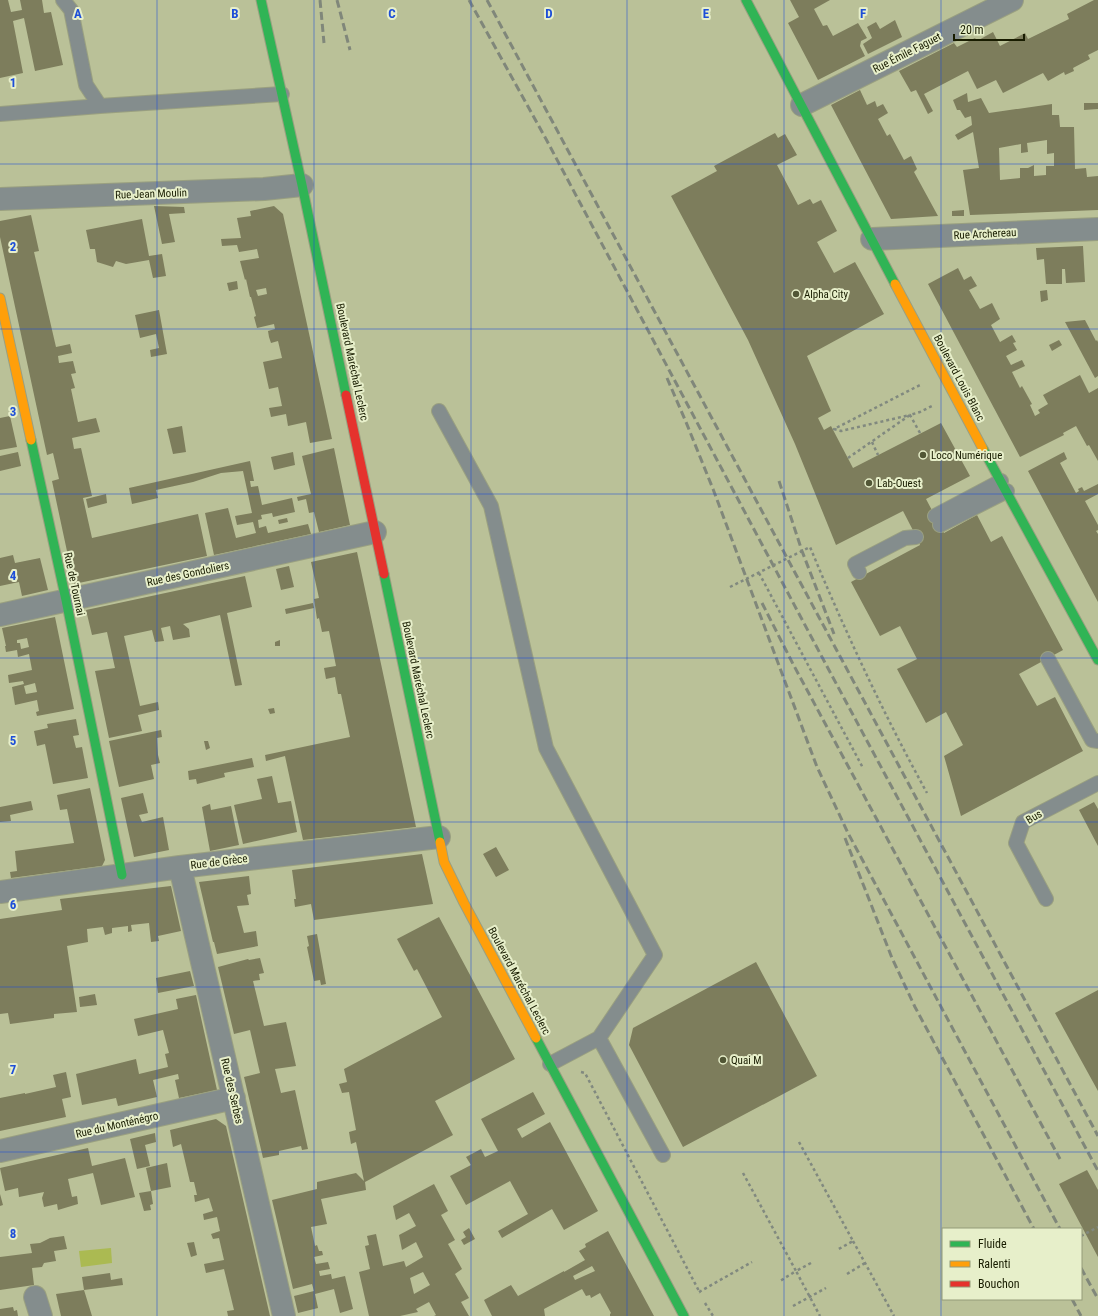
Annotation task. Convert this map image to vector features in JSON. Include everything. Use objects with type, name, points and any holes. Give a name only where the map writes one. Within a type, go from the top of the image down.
[{"type":"street","name":"Boulevard Maréchal Leclerc","points":[[261,0],[302,185],[444,862],[464,903],[684,1316]]},
{"type":"street","name":"Boulevard Louis Blanc","points":[[746,0],[942,374],[1098,660]]},
{"type":"street","name":"Rue Émile Faguet","points":[[802,105],[1012,0]]},
{"type":"street","name":"Rue Jean Moulin","points":[[0,199],[264,189],[302,185]]},
{"type":"street","name":"Rue Archereau","points":[[872,239],[1098,229]]},
{"type":"street","name":"Rue de Tournai","points":[[0,298],[66,600],[122,875]]},
{"type":"street","name":"Rue des Gondoliers","points":[[0,615],[375,532]]},
{"type":"street","name":"Rue de Grèce","points":[[0,892],[180,867],[439,837]]},
{"type":"street","name":"Rue des Serbes","points":[[180,867],[284,1316]]},
{"type":"street","name":"Rue du Monténégro","points":[[0,1151],[234,1098]]},
{"type":"lane","points":[[63,0],[71,10],[86,85],[100,106]]},
{"type":"lane","points":[[0,114],[282,94]]},
{"type":"lane","points":[[439,410],[490,506],[546,748],[655,955],[599,1038],[550,1064]]},
{"type":"lane","points":[[937,520],[1004,486]]},
{"type":"lane","points":[[859,572],[855,564],[911,534]]},
{"type":"lane","points":[[1048,659],[1092,740],[1098,741]]},
{"type":"lane","name":"Bus","points":[[1046,899],[1016,843],[1024,822],[1098,783]]},
{"type":"lane","points":[[599,1038],[663,1155]]},
{"type":"path","points":[[936,404],[920,412],[841,431],[834,429],[942,374]]},
{"type":"path","points":[[910,414],[920,433]]},
{"type":"path","points":[[848,458],[910,414]]},
{"type":"path","points":[[872,442],[878,454]]},
{"type":"path","points":[[730,587],[810,547],[840,619],[896,738],[927,793]]},
{"type":"path","points":[[759,573],[864,768]]},
{"type":"path","points":[[799,1142],[894,1316]]},
{"type":"path","points":[[743,1173],[820,1316]]},
{"type":"path","points":[[1082,1235],[1098,1227]]},
{"type":"path","points":[[837,1250],[853,1242]]},
{"type":"path","points":[[678,1304],[752,1262]]},
{"type":"path","points":[[780,1280],[811,1263]]},
{"type":"path","points":[[848,1274],[865,1264]]},
{"type":"path","points":[[793,1306],[826,1288]]},
{"type":"shaded area","points":[[111,1248],[112,1263],[81,1267],[79,1251]]},
{"type":"building","points":[[0,0],[8,0],[11,12],[22,10],[20,0],[42,0],[44,13],[51,12],[63,65],[35,71],[24,18],[13,21],[23,73],[0,78]]},
{"type":"building","points":[[790,0],[830,0],[814,9],[823,26],[827,25],[833,36],[858,23],[867,38],[861,41],[860,46],[865,56],[818,80],[788,23],[799,17]]},
{"type":"building","points":[[1094,0],[1098,0],[1098,50],[1088,55],[1090,59],[1073,68],[1074,71],[1065,75],[1064,72],[1048,81],[1043,73],[1003,93],[996,80],[977,89],[968,71],[924,94],[933,111],[928,114],[916,90],[911,92],[899,71],[954,43],[957,47],[975,38],[977,41],[993,32],[1000,46],[1025,33],[1028,39],[1069,19],[1067,14]]},
{"type":"building","points":[[895,20],[902,37],[868,54],[863,44],[872,38],[867,27],[876,22],[880,29]]},
{"type":"building","points":[[860,90],[867,105],[875,101],[877,107],[883,104],[888,113],[878,119],[887,136],[890,134],[904,160],[911,156],[917,169],[914,172],[938,216],[891,219],[831,105]]},
{"type":"building","points":[[967,93],[968,102],[981,98],[989,113],[1052,104],[1052,115],[1059,115],[1060,127],[1074,127],[1075,169],[1086,168],[1087,177],[1098,176],[1098,210],[970,215],[963,170],[979,168],[973,132],[958,140],[955,135],[972,125],[971,116],[965,118],[960,110],[957,110],[953,100]],"holes":[[[1047,140],[1047,154],[1054,153],[1054,166],[1046,166],[1046,175],[1034,176],[1034,165],[1028,168],[1020,168],[1020,178],[1000,180],[999,148],[1021,144],[1021,153],[1028,152],[1027,143]]]},
{"type":"building","points":[[1084,103],[1098,103],[1098,109],[1084,110]]},
{"type":"building","points":[[775,133],[778,138],[785,134],[797,155],[777,165],[798,205],[810,199],[813,204],[821,200],[837,231],[817,242],[834,273],[855,262],[884,314],[807,356],[831,411],[818,418],[824,430],[831,426],[853,468],[941,423],[970,476],[926,499],[944,533],[977,515],[991,542],[1002,536],[1063,650],[1019,674],[1037,706],[1055,697],[1083,751],[961,816],[944,756],[963,745],[946,712],[926,723],[897,669],[917,659],[900,626],[880,636],[851,582],[920,545],[919,542],[903,511],[836,545],[795,444],[748,340],[671,196],[717,171],[714,166]]},
{"type":"building","points":[[154,206],[184,207],[185,213],[169,214],[175,242],[162,244]]},
{"type":"building","points":[[274,206],[283,214],[332,439],[310,443],[306,422],[288,426],[286,414],[271,417],[269,408],[282,406],[278,387],[269,389],[263,362],[282,358],[278,341],[271,343],[269,337],[268,331],[275,329],[274,324],[257,328],[254,317],[256,316],[240,261],[259,258],[257,249],[239,252],[237,245],[222,246],[221,239],[241,238],[237,218],[251,216],[250,211]],"holes":[[[266,288],[267,294],[258,296],[256,290]]]},
{"type":"building","points":[[964,210],[964,216],[952,216],[952,211]]},
{"type":"building","points":[[31,215],[39,251],[34,252],[56,347],[70,344],[72,353],[58,356],[59,363],[73,361],[76,373],[71,374],[75,388],[71,389],[78,422],[96,418],[100,432],[72,438],[74,449],[81,448],[92,496],[83,498],[92,538],[198,514],[207,556],[74,584],[52,481],[59,479],[53,453],[47,455],[0,237],[0,221]]},
{"type":"building","points":[[142,219],[149,256],[162,254],[166,276],[153,278],[149,260],[126,264],[116,261],[113,267],[97,262],[95,249],[90,249],[86,230]]},
{"type":"building","points":[[1083,246],[1085,282],[1066,283],[1065,269],[1062,269],[1062,284],[1046,284],[1044,259],[1037,260],[1036,248]]},
{"type":"building","points":[[958,268],[964,280],[971,276],[977,286],[969,290],[980,309],[992,303],[1000,319],[991,325],[1000,342],[1012,335],[1016,342],[1013,343],[1017,350],[1006,356],[1011,365],[1022,360],[1025,366],[1012,372],[1020,388],[1022,386],[1032,404],[1030,405],[1035,416],[1040,413],[1038,410],[1048,404],[1043,395],[1080,375],[1089,393],[1098,388],[1098,461],[1089,445],[1087,446],[1076,426],[1063,433],[1064,435],[1020,457],[928,284]]},
{"type":"building","points":[[237,281],[238,289],[229,291],[227,283]]},
{"type":"building","points":[[1047,290],[1048,300],[1041,302],[1040,291]]},
{"type":"building","points":[[159,310],[167,354],[151,357],[150,350],[159,348],[156,334],[140,338],[135,315]]},
{"type":"building","points":[[1085,320],[1096,341],[1097,340],[1098,342],[1098,376],[1095,378],[1065,322]]},
{"type":"building","points":[[1059,340],[1062,345],[1052,351],[1049,345]]},
{"type":"building","points":[[10,416],[17,447],[0,450],[0,418]]},
{"type":"building","points":[[182,426],[186,452],[173,454],[167,429]]},
{"type":"building","points":[[334,448],[350,525],[319,532],[314,512],[309,513],[306,499],[298,501],[297,497],[311,494],[302,456]]},
{"type":"building","points":[[18,452],[21,466],[0,471],[0,456]]},
{"type":"building","points":[[293,452],[295,465],[274,470],[271,457]]},
{"type":"building","points":[[1064,452],[1067,459],[1060,463],[1076,493],[1079,491],[1078,489],[1082,487],[1084,491],[1098,484],[1098,494],[1085,501],[1098,525],[1098,530],[1096,531],[1098,534],[1098,602],[1028,471]]},
{"type":"building","points":[[250,461],[254,481],[250,481],[251,487],[258,486],[262,505],[292,498],[295,512],[273,517],[272,513],[261,515],[262,519],[258,520],[259,528],[266,526],[268,533],[308,524],[311,534],[214,555],[205,513],[228,508],[236,538],[256,533],[253,522],[237,525],[235,516],[252,513],[243,471],[221,473],[193,482],[156,490],[158,498],[132,504],[129,488]]},
{"type":"building","points":[[106,494],[107,503],[88,508],[86,499]]},
{"type":"building","points":[[287,518],[288,522],[279,524],[278,520]]},
{"type":"building","points":[[357,552],[416,827],[303,840],[285,756],[266,761],[265,755],[350,737],[341,694],[338,694],[335,677],[326,679],[324,668],[336,666],[329,631],[322,632],[319,618],[317,619],[314,599],[319,598],[311,562]]},
{"type":"building","points":[[13,555],[15,563],[40,558],[48,590],[22,596],[19,582],[0,586],[0,558]]},
{"type":"building","points":[[289,566],[294,587],[281,590],[276,569]]},
{"type":"building","points":[[245,576],[252,607],[227,613],[242,685],[235,686],[220,615],[183,624],[189,629],[190,637],[173,640],[170,626],[161,628],[164,641],[155,642],[152,630],[124,636],[140,706],[158,702],[159,710],[138,715],[142,731],[109,738],[95,671],[115,668],[107,632],[92,635],[86,610]]},
{"type":"building","points":[[313,603],[314,608],[286,614],[285,609]]},
{"type":"building","points":[[55,617],[74,709],[37,716],[36,712],[39,711],[37,700],[15,705],[12,687],[24,684],[23,681],[9,683],[8,675],[32,670],[29,654],[18,657],[17,650],[6,652],[2,628]],"holes":[[[27,638],[29,647],[21,649],[20,643],[17,643],[17,640]],[[35,683],[37,692],[26,694],[24,686]]]},
{"type":"building","points":[[280,640],[280,646],[275,646],[275,642]]},
{"type":"building","points":[[274,708],[275,713],[270,714],[268,709]]},
{"type":"building","points":[[76,719],[79,735],[73,736],[76,748],[82,747],[88,778],[53,784],[45,744],[37,746],[34,731],[48,728],[47,724]]},
{"type":"building","points":[[161,730],[162,737],[157,738],[160,763],[151,765],[154,779],[119,787],[109,741]]},
{"type":"building","points":[[204,741],[208,741],[210,748],[206,750]]},
{"type":"building","points":[[252,758],[254,767],[224,773],[225,777],[197,784],[196,779],[189,780],[188,771]]},
{"type":"building","points":[[272,776],[278,803],[291,801],[297,832],[243,844],[234,805],[262,799],[257,779]]},
{"type":"building","points":[[90,788],[105,860],[102,866],[11,878],[10,872],[17,871],[15,851],[74,843],[67,809],[60,810],[57,795]]},
{"type":"building","points":[[143,793],[148,813],[139,815],[142,822],[163,817],[169,850],[134,857],[121,798]]},
{"type":"building","points":[[31,801],[33,810],[10,815],[11,821],[0,822],[0,807]]},
{"type":"building","points":[[1094,802],[1098,809],[1098,846],[1079,810]]},
{"type":"building","points":[[210,804],[211,810],[231,806],[239,845],[210,851],[202,807]]},
{"type":"building","points":[[496,847],[509,870],[496,877],[483,854]]},
{"type":"building","points":[[422,854],[433,904],[314,920],[311,904],[295,907],[294,899],[296,899],[292,870]]},
{"type":"building","points":[[249,876],[251,894],[247,895],[249,905],[237,906],[244,933],[256,931],[258,946],[217,954],[199,882]]},
{"type":"building","points":[[171,886],[181,931],[158,936],[159,941],[151,942],[149,923],[131,925],[132,931],[128,932],[128,926],[112,928],[112,933],[105,935],[103,927],[87,929],[88,942],[67,946],[77,1012],[54,1014],[54,1018],[10,1024],[8,1013],[0,1014],[0,919],[62,910],[60,899]]},
{"type":"building","points":[[439,917],[515,1059],[435,1101],[453,1135],[365,1182],[366,1190],[321,1199],[327,1224],[311,1227],[315,1246],[317,1245],[319,1251],[322,1251],[323,1255],[314,1257],[316,1264],[328,1262],[330,1269],[319,1271],[320,1276],[331,1274],[332,1279],[345,1276],[353,1309],[340,1313],[334,1289],[315,1294],[318,1308],[298,1313],[294,1296],[314,1291],[312,1284],[293,1289],[272,1200],[317,1189],[317,1182],[356,1173],[364,1181],[356,1142],[351,1144],[349,1132],[356,1130],[349,1092],[342,1093],[339,1084],[347,1082],[344,1069],[442,1017],[417,969],[414,971],[397,939]]},
{"type":"building","points":[[317,934],[326,984],[321,985],[320,980],[314,981],[307,947],[309,946],[307,936]]},
{"type":"building","points":[[260,958],[264,973],[259,974],[260,980],[253,981],[264,1026],[286,1022],[296,1066],[275,1069],[281,1093],[295,1090],[308,1149],[302,1150],[301,1146],[279,1151],[279,1155],[263,1158],[244,1077],[260,1073],[250,1030],[234,1034],[218,967],[248,959]]},
{"type":"building","name":"Quai M","points":[[756,962],[817,1076],[683,1147],[629,1045],[633,1028]]},
{"type":"building","points":[[190,971],[194,986],[158,993],[156,978]]},
{"type":"building","points":[[1098,990],[1098,1091],[1055,1013]]},
{"type":"building","points":[[95,994],[97,1005],[80,1007],[79,997]]},
{"type":"building","points":[[196,995],[217,1090],[179,1098],[175,1080],[179,1079],[178,1074],[153,1080],[157,1097],[118,1106],[116,1098],[82,1105],[76,1074],[136,1059],[139,1074],[168,1067],[165,1054],[169,1053],[163,1030],[138,1036],[134,1019],[178,1009],[176,999]]},
{"type":"building","points":[[66,1072],[71,1097],[62,1099],[66,1117],[0,1131],[0,1098],[56,1087],[53,1075]]},
{"type":"building","points":[[533,1092],[545,1114],[517,1129],[522,1138],[550,1122],[598,1211],[564,1230],[552,1209],[502,1238],[498,1231],[528,1214],[510,1181],[466,1205],[450,1176],[471,1165],[466,1157],[481,1149],[485,1157],[498,1151],[481,1119]]},
{"type":"building","points":[[216,1119],[226,1126],[270,1316],[228,1316],[227,1311],[234,1310],[224,1269],[206,1273],[204,1264],[224,1260],[219,1238],[213,1239],[211,1234],[220,1231],[217,1217],[204,1220],[203,1214],[213,1211],[209,1198],[195,1202],[194,1195],[197,1195],[194,1182],[190,1182],[181,1144],[173,1147],[170,1130]]},
{"type":"building","points":[[155,1133],[156,1142],[145,1145],[150,1166],[137,1169],[130,1139]]},
{"type":"building","points":[[88,1148],[92,1166],[125,1158],[135,1197],[101,1205],[93,1173],[68,1179],[72,1197],[77,1196],[78,1204],[58,1210],[57,1204],[44,1207],[42,1198],[44,1192],[19,1197],[18,1188],[5,1191],[0,1168]]},
{"type":"building","points":[[167,1163],[171,1187],[151,1191],[146,1168]]},
{"type":"building","points":[[1087,1170],[1098,1190],[1098,1257],[1059,1184]]},
{"type":"building","points":[[434,1184],[448,1211],[441,1215],[455,1240],[448,1244],[462,1269],[455,1274],[469,1298],[461,1302],[469,1316],[434,1316],[436,1315],[429,1302],[416,1309],[418,1312],[400,1316],[369,1316],[359,1272],[370,1269],[365,1246],[369,1245],[367,1236],[376,1234],[383,1266],[404,1261],[406,1267],[423,1257],[416,1242],[402,1250],[399,1235],[416,1226],[409,1213],[396,1220],[393,1206]],"holes":[[[423,1272],[430,1285],[414,1294],[410,1278]]]},
{"type":"building","points":[[151,1191],[153,1204],[150,1205],[151,1210],[144,1211],[139,1193]]},
{"type":"building","points":[[0,1194],[3,1205],[0,1206]]},
{"type":"building","points":[[469,1228],[475,1239],[464,1245],[461,1240],[466,1237],[463,1232]]},
{"type":"building","points":[[608,1231],[654,1316],[610,1316],[611,1313],[600,1293],[591,1298],[590,1295],[586,1296],[582,1289],[544,1309],[545,1316],[492,1316],[484,1300],[511,1285],[518,1296],[564,1272],[585,1260],[579,1251],[586,1247],[585,1244]],"holes":[[[592,1266],[595,1271],[575,1280],[573,1276]]]},
{"type":"building","points":[[64,1236],[67,1249],[54,1251],[56,1261],[44,1263],[42,1267],[32,1268],[34,1285],[0,1290],[0,1257],[32,1253],[30,1244],[40,1243],[50,1238]]},
{"type":"building","points":[[194,1242],[197,1255],[191,1257],[187,1243]]},
{"type":"building","points":[[110,1273],[111,1280],[122,1278],[123,1285],[84,1290],[82,1277]]},
{"type":"building","points":[[84,1290],[92,1316],[61,1316],[56,1294]]},
{"type":"building","points":[[13,1307],[14,1311],[17,1310],[18,1316],[0,1316],[0,1309]]},
{"type":"railway","points":[[320,0],[324,43]]},
{"type":"railway","points":[[337,0],[350,50]]},
{"type":"railway","points":[[469,0],[546,139],[1098,1171]]},
{"type":"railway","points":[[487,0],[1098,1136]]},
{"type":"railway","points":[[667,378],[713,489],[817,767],[848,833],[1059,1228]]},
{"type":"railway","points":[[779,481],[802,551],[834,634]]},
{"type":"railway","points":[[762,603],[793,664],[1060,1159]]},
{"type":"railway","points":[[845,838],[892,958],[915,1007],[1033,1228]]},
{"type":"railway","points":[[1082,1270],[1098,1299]]},
{"type":"railway","points":[[1073,1300],[1081,1316]]},
{"type":"traffic: fast","points":[[261,0],[346,395]]},
{"type":"traffic: fast","points":[[746,0],[895,284]]},
{"type":"traffic: fast","points":[[31,440],[66,600],[122,875]]},
{"type":"traffic: fast","points":[[983,449],[1098,660]]},
{"type":"traffic: fast","points":[[384,574],[440,842]]},
{"type":"traffic: fast","points":[[536,1038],[684,1316]]},
{"type":"traffic: slow","points":[[895,284],[983,449]]},
{"type":"traffic: slow","points":[[0,298],[31,440]]},
{"type":"traffic: slow","points":[[440,842],[444,862],[464,903],[536,1038]]},
{"type":"traffic: jam","points":[[346,395],[384,574]]},
{"type":"place","name":"Alpha City","points":[[796,294]]},
{"type":"place","name":"Loco Numérique","points":[[923,455]]},
{"type":"place","name":"Lab-Ouest","points":[[869,483]]},
{"type":"place","name":"Quai M","points":[[723,1060]]}]
